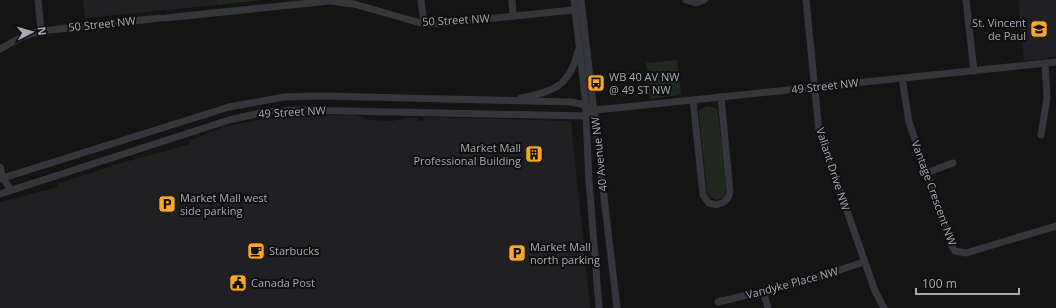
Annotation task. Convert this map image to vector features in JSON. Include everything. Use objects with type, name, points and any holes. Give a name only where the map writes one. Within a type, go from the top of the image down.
[{"type":"street","points":[[38,0],[41,31]]},
{"type":"street","points":[[421,0],[424,24]]},
{"type":"street","points":[[512,0],[513,16]]},
{"type":"street","name":"40 Avenue NW","points":[[574,0],[579,9],[595,110],[617,308]]},
{"type":"street","name":"40 Avenue NW","points":[[581,0],[579,9],[578,47],[586,105],[591,208],[599,308]]},
{"type":"street","points":[[686,0],[696,3],[704,0]]},
{"type":"street","name":"Valiant Drive NW","points":[[806,0],[819,131],[864,262],[875,291],[884,308]]},
{"type":"street","points":[[966,0],[974,71]]},
{"type":"street","name":"50 Street NW","points":[[0,49],[22,37],[41,31],[330,1],[354,4],[424,24],[447,23],[579,9]]},
{"type":"street","points":[[505,101],[542,94],[564,82],[572,71],[578,47]]},
{"type":"street","name":"49 Street NW","points":[[1,193],[229,120],[264,112],[337,110],[586,116],[595,110],[1056,62]]},
{"type":"street","points":[[1042,135],[1047,98],[1045,63]]},
{"type":"street","name":"Vantage Crescent NW","points":[[902,78],[906,112],[951,245],[955,251],[966,254],[1056,226]]},
{"type":"street","name":"49 Street NW","points":[[2,178],[230,107],[284,97],[322,96],[572,102],[586,105],[595,110]]},
{"type":"street","points":[[692,100],[702,192],[709,203],[719,204],[728,198],[730,192],[720,97]]},
{"type":"street","points":[[926,173],[953,163]]},
{"type":"street","points":[[0,167],[2,178],[1,193]]},
{"type":"street","points":[[2,178],[11,190]]},
{"type":"street","name":"Vandyke Place NW","points":[[718,302],[809,280],[864,262]]},
{"type":"street","points":[[763,291],[768,308]]},
{"type":"shaded area","points":[[83,0],[217,0],[217,5],[85,18]]},
{"type":"shaded area","points":[[217,0],[263,0],[217,5]]},
{"type":"shaded area","name":"St. Vincent de Paul","points":[[1018,0],[1056,0],[1056,57],[1024,61]]},
{"type":"shaded area","points":[[677,60],[681,95],[650,99],[646,63]]},
{"type":"shaded area","points":[[708,106],[715,108],[718,111],[726,189],[724,197],[717,200],[710,197],[707,192],[699,114],[699,110]]},
{"type":"shaded area","points":[[356,115],[369,120],[392,121],[406,118],[417,118],[419,121],[423,121],[425,117],[571,121],[590,308],[0,308],[0,202],[55,188],[58,187],[57,184],[121,163],[190,144],[189,141],[223,127],[278,116]]},
{"type":"place","name":"St. Vincent de Paul","points":[[1039,29]]},
{"type":"place","name":"WB 40 AV NW @ 49 ST NW","points":[[596,83]]},
{"type":"place","name":"Market Mall Professional Building","points":[[534,154]]},
{"type":"place","name":"Market Mall west side parking","points":[[167,204]]},
{"type":"place","name":"Starbucks","points":[[256,251]]},
{"type":"place","name":"Market Mall north parking","points":[[517,253]]},
{"type":"place","name":"Canada Post","points":[[238,283]]}]
